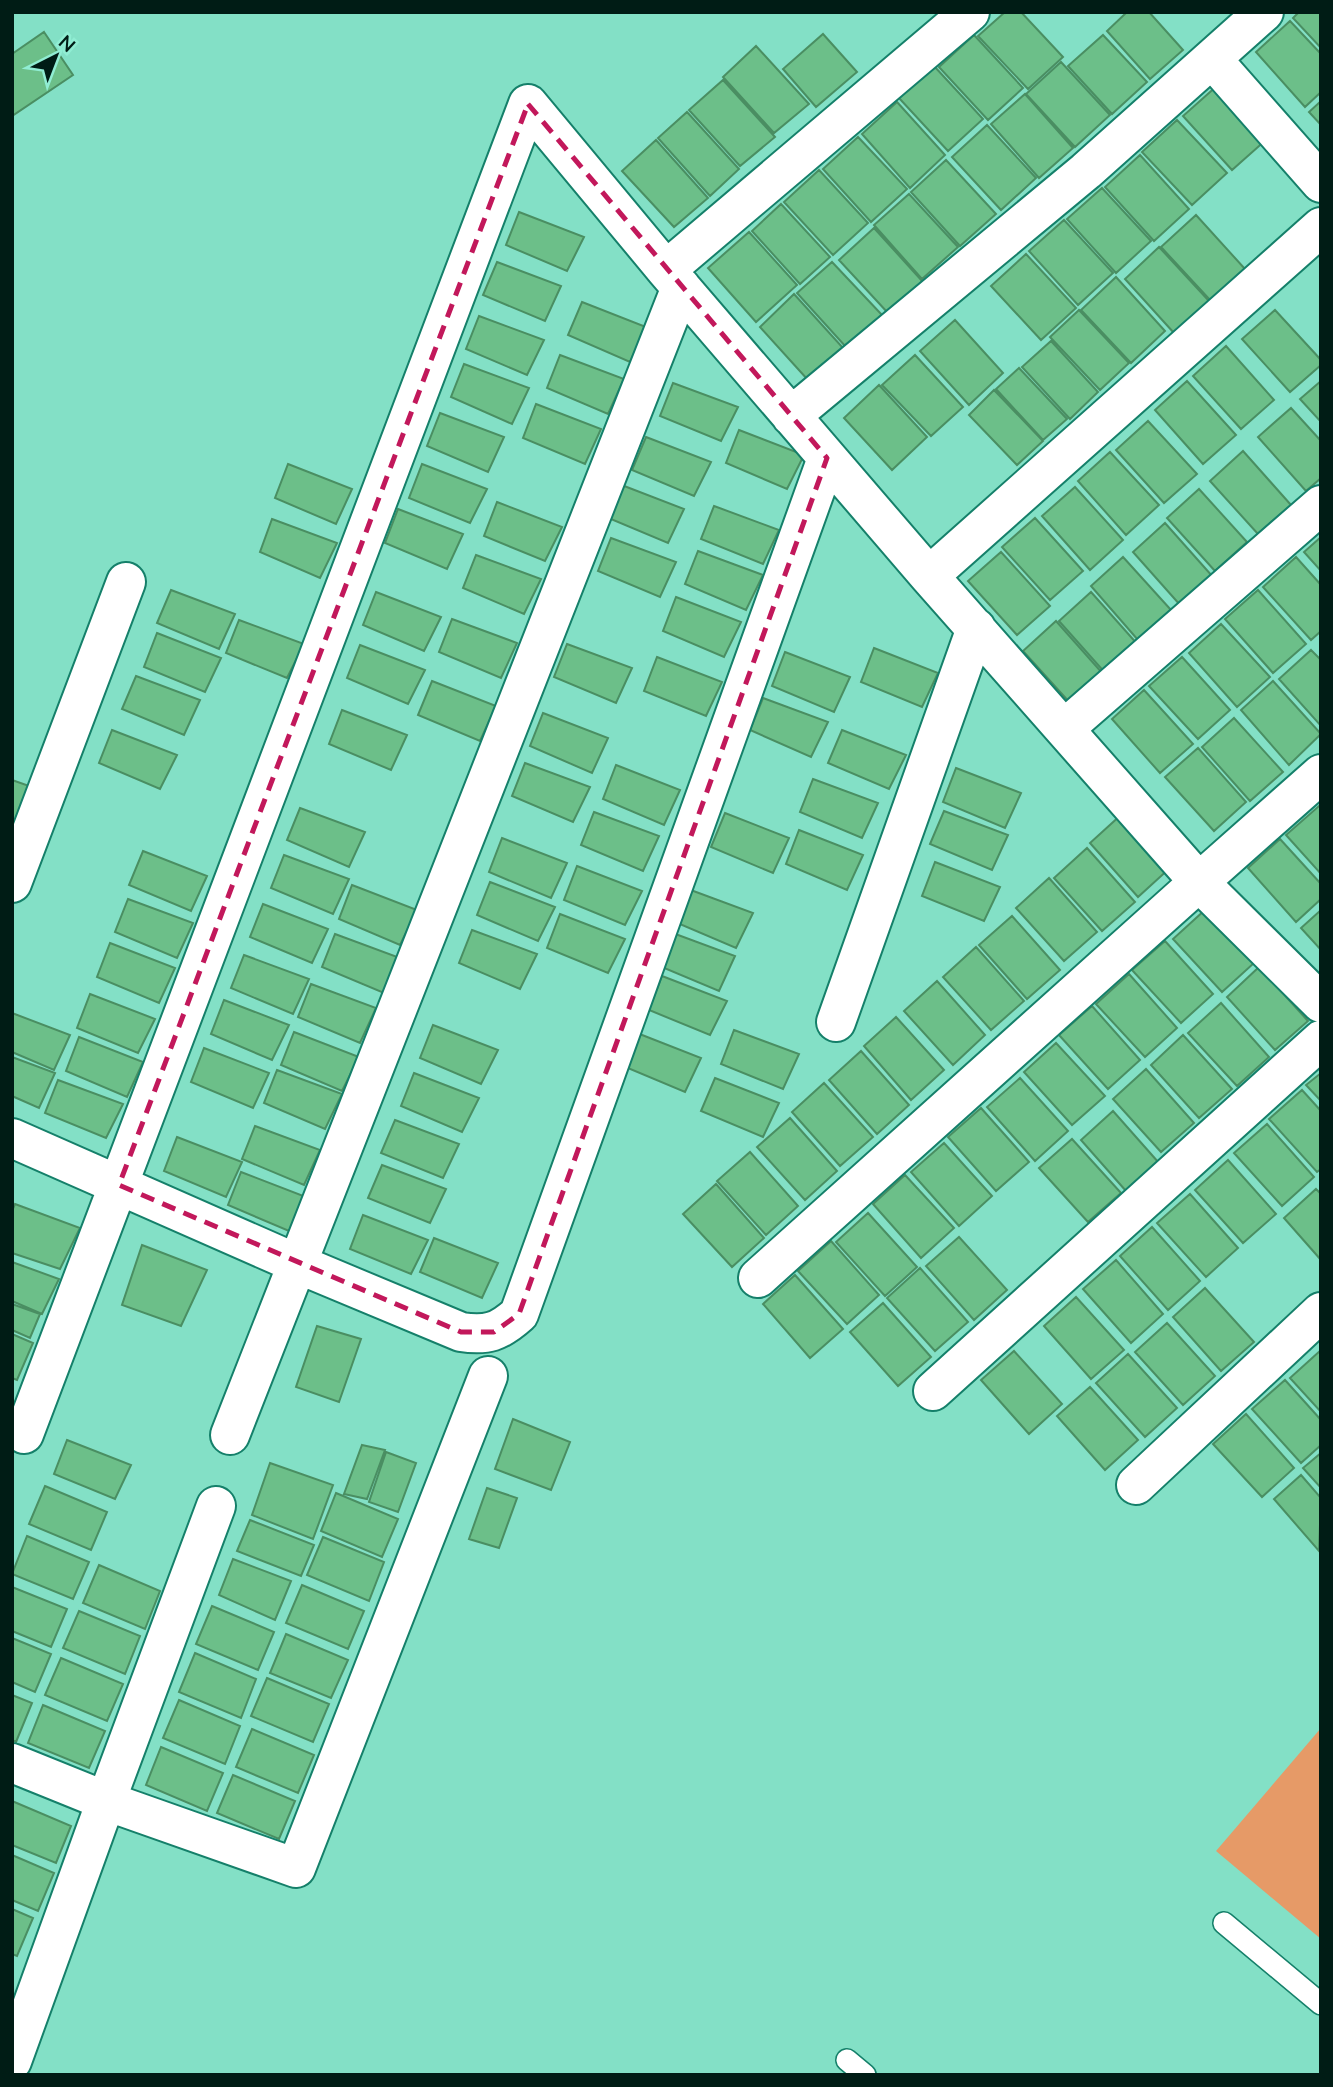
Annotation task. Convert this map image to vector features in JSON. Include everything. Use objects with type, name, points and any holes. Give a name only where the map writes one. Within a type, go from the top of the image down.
[{"type":"street","points":[[230,1435],[298,1264],[674,279],[970,12]]},
{"type":"street","points":[[791,416],[1086,171],[1264,12]]},
{"type":"street","points":[[1212,59],[1321,183]]},
{"type":"street","points":[[24,1434],[528,104],[929,576],[1199,881],[1321,1003]]},
{"type":"street","points":[[929,576],[1321,227]]},
{"type":"street","points":[[12,1138],[298,1264],[461,1332],[478,1335],[494,1332],[519,1314],[827,458]]},
{"type":"street","points":[[1064,729],[1321,505]]},
{"type":"street","points":[[12,883],[126,582]]},
{"type":"street","points":[[836,1022],[976,628]]},
{"type":"street","points":[[758,1279],[1199,881],[1321,775]]},
{"type":"street","points":[[933,1391],[1321,1040]]},
{"type":"street","points":[[1136,1485],[1321,1312]]},
{"type":"street","points":[[12,1763],[106,1801],[296,1868],[488,1376]]},
{"type":"street","points":[[12,2061],[216,1506]]},
{"type":"lane","points":[[1224,1923],[1321,2004]]},
{"type":"lane","points":[[847,2060],[865,2075]]},
{"type":"highlighted area","points":[[528,104],[827,458],[519,1314],[494,1332],[461,1332],[119,1185]]},
{"type":"shaded area","points":[[1321,1728],[1321,1939],[1216,1851]]},
{"type":"building","points":[[1005,12],[1021,12],[1063,57],[1028,89],[978,36]]},
{"type":"building","points":[[1127,12],[1149,12],[1183,50],[1150,79],[1107,31]]},
{"type":"building","points":[[1299,12],[1321,12],[1321,48],[1293,18]]},
{"type":"building","points":[[1290,21],[1321,54],[1321,92],[1305,107],[1256,52]]},
{"type":"building","points":[[44,32],[73,75],[12,116],[12,54]]},
{"type":"building","points":[[823,34],[857,72],[816,107],[783,69]]},
{"type":"building","points":[[974,35],[1023,88],[988,120],[939,67]]},
{"type":"building","points":[[1103,35],[1147,82],[1112,114],[1068,66]]},
{"type":"building","points":[[756,46],[809,104],[774,133],[723,77]]},
{"type":"building","points":[[1061,62],[1110,115],[1075,147],[1026,94]]},
{"type":"building","points":[[934,66],[983,119],[948,151],[899,98]]},
{"type":"building","points":[[723,80],[775,137],[740,166],[689,110]]},
{"type":"building","points":[[1218,85],[1267,139],[1232,170],[1183,116]]},
{"type":"building","points":[[1025,94],[1073,148],[1039,178],[991,124]]},
{"type":"building","points":[[1321,101],[1321,125],[1309,112]]},
{"type":"building","points":[[897,102],[945,155],[910,188],[862,134]]},
{"type":"building","points":[[687,112],[739,169],[710,196],[658,138]]},
{"type":"building","points":[[1177,120],[1227,173],[1192,205],[1142,152]]},
{"type":"building","points":[[987,125],[1036,178],[1001,210],[952,157]]},
{"type":"building","points":[[858,137],[907,189],[871,222],[823,169]]},
{"type":"building","points":[[656,140],[708,198],[674,227],[622,171]]},
{"type":"building","points":[[1140,155],[1189,209],[1154,241],[1105,187]]},
{"type":"building","points":[[946,160],[996,214],[960,246],[911,192]]},
{"type":"building","points":[[819,170],[868,223],[833,255],[784,202]]},
{"type":"building","points":[[1102,188],[1151,241],[1116,273],[1067,219]]},
{"type":"building","points":[[909,194],[958,247],[922,279],[874,225]]},
{"type":"building","points":[[781,204],[830,257],[800,284],[752,231]]},
{"type":"building","points":[[519,212],[584,237],[567,271],[506,245]]},
{"type":"building","points":[[1196,215],[1245,269],[1211,301],[1161,247]]},
{"type":"building","points":[[1064,220],[1113,273],[1078,305],[1029,251]]},
{"type":"building","points":[[874,228],[923,282],[888,313],[839,260]]},
{"type":"building","points":[[749,232],[797,285],[756,322],[708,268]]},
{"type":"building","points":[[1159,247],[1209,301],[1174,333],[1125,279]]},
{"type":"building","points":[[1026,254],[1076,308],[1041,340],[991,286]]},
{"type":"building","points":[[497,262],[561,286],[545,321],[483,295]]},
{"type":"building","points":[[832,262],[882,315],[846,347],[797,293]]},
{"type":"building","points":[[1116,277],[1165,331],[1131,363],[1081,310]]},
{"type":"building","points":[[794,294],[843,348],[808,380],[760,327]]},
{"type":"building","points":[[582,302],[646,327],[630,362],[568,335]]},
{"type":"building","points":[[1079,310],[1129,363],[1100,390],[1050,337]]},
{"type":"building","points":[[1275,310],[1321,360],[1321,365],[1290,392],[1242,339]]},
{"type":"building","points":[[479,316],[544,340],[527,375],[466,349]]},
{"type":"building","points":[[955,320],[1003,373],[969,405],[920,351]]},
{"type":"building","points":[[1051,341],[1098,392],[1070,419],[1022,367]]},
{"type":"building","points":[[1226,346],[1274,400],[1241,429],[1193,376]]},
{"type":"building","points":[[560,355],[624,379],[608,414],[547,388]]},
{"type":"building","points":[[915,355],[963,407],[931,436],[882,385]]},
{"type":"building","points":[[464,364],[529,388],[512,424],[451,397]]},
{"type":"building","points":[[1019,368],[1067,419],[1043,440],[996,389]]},
{"type":"building","points":[[1187,381],[1236,435],[1203,464],[1155,410]]},
{"type":"building","points":[[1321,381],[1321,422],[1300,399]]},
{"type":"building","points":[[673,383],[738,407],[721,441],[660,416]]},
{"type":"building","points":[[879,385],[927,437],[892,470],[844,418]]},
{"type":"building","points":[[994,390],[1043,441],[1017,465],[969,415]]},
{"type":"building","points":[[536,404],[601,429],[585,464],[523,438]]},
{"type":"building","points":[[1291,408],[1321,441],[1321,478],[1306,491],[1258,437]]},
{"type":"building","points":[[440,413],[504,437],[488,472],[427,446]]},
{"type":"building","points":[[1148,421],[1197,474],[1164,503],[1116,450]]},
{"type":"building","points":[[739,430],[804,455],[787,489],[726,463]]},
{"type":"building","points":[[646,437],[711,462],[694,496],[632,470]]},
{"type":"building","points":[[1243,451],[1291,505],[1258,534],[1210,481]]},
{"type":"building","points":[[1110,452],[1159,505],[1126,535],[1078,481]]},
{"type":"building","points":[[288,464],[352,489],[336,524],[275,498]]},
{"type":"building","points":[[422,464],[487,489],[470,523],[409,498]]},
{"type":"building","points":[[619,484],[684,509],[668,543],[606,517]]},
{"type":"building","points":[[1075,487],[1123,540],[1090,570],[1042,516]]},
{"type":"building","points":[[1199,489],[1247,542],[1215,571],[1167,518]]},
{"type":"building","points":[[497,502],[562,527],[545,561],[484,536]]},
{"type":"building","points":[[714,506],[779,530],[763,564],[701,539]]},
{"type":"building","points":[[398,509],[463,534],[447,569],[385,543]]},
{"type":"building","points":[[1035,518],[1083,571],[1050,600],[1002,547]]},
{"type":"building","points":[[272,519],[337,543],[320,578],[260,552]]},
{"type":"building","points":[[1165,523],[1213,577],[1181,606],[1133,552]]},
{"type":"building","points":[[1321,537],[1321,571],[1304,552]]},
{"type":"building","points":[[611,538],[676,562],[660,597],[598,571]]},
{"type":"building","points":[[698,551],[763,575],[746,610],[685,584]]},
{"type":"building","points":[[1001,552],[1050,606],[1017,635],[968,581]]},
{"type":"building","points":[[476,555],[541,579],[524,614],[463,588]]},
{"type":"building","points":[[1123,557],[1171,610],[1138,640],[1091,586]]},
{"type":"building","points":[[1296,557],[1321,585],[1321,631],[1311,640],[1263,587]]},
{"type":"building","points":[[171,590],[235,614],[219,649],[157,623]]},
{"type":"building","points":[[1258,590],[1306,644],[1273,673],[1225,619]]},
{"type":"building","points":[[376,592],[441,617],[424,651],[363,625]]},
{"type":"building","points":[[1091,592],[1139,646],[1107,675],[1059,621]]},
{"type":"building","points":[[676,597],[741,622],[724,657],[663,631]]},
{"type":"building","points":[[452,619],[517,643],[501,678],[439,652]]},
{"type":"building","points":[[239,620],[304,644],[287,678],[226,653]]},
{"type":"building","points":[[1056,621],[1104,675],[1071,704],[1023,651]]},
{"type":"building","points":[[1221,624],[1270,677],[1237,707],[1189,653]]},
{"type":"building","points":[[157,633],[221,658],[205,692],[144,667]]},
{"type":"building","points":[[567,644],[632,668],[616,703],[554,677]]},
{"type":"building","points":[[360,645],[425,670],[408,704],[347,678]]},
{"type":"building","points":[[874,648],[938,673],[922,707],[861,682]]},
{"type":"building","points":[[1311,650],[1321,660],[1321,726],[1279,679]]},
{"type":"building","points":[[785,652],[850,677],[834,712],[772,686]]},
{"type":"building","points":[[657,657],[722,682],[706,716],[644,691]]},
{"type":"building","points":[[1182,657],[1230,710],[1198,739],[1149,686]]},
{"type":"building","points":[[136,676],[200,700],[184,735],[122,709]]},
{"type":"building","points":[[432,681],[496,706],[480,741],[418,715]]},
{"type":"building","points":[[1273,681],[1321,734],[1289,765],[1241,710]]},
{"type":"building","points":[[1144,690],[1193,744],[1160,773],[1112,719]]},
{"type":"building","points":[[763,698],[828,722],[811,757],[750,730]]},
{"type":"building","points":[[342,710],[407,735],[391,770],[329,744]]},
{"type":"building","points":[[543,713],[608,738],[592,773],[530,746]]},
{"type":"building","points":[[1234,718],[1283,772],[1250,801],[1202,747]]},
{"type":"building","points":[[112,730],[177,755],[160,789],[99,763]]},
{"type":"building","points":[[842,730],[906,755],[889,789],[828,763]]},
{"type":"building","points":[[1198,748],[1246,802],[1214,831],[1165,777]]},
{"type":"building","points":[[525,763],[590,787],[573,822],[512,796]]},
{"type":"building","points":[[616,765],[680,790],[664,825],[603,799]]},
{"type":"building","points":[[956,768],[1021,793],[1005,828],[943,802]]},
{"type":"building","points":[[813,779],[878,803],[862,838],[800,812]]},
{"type":"building","points":[[12,780],[35,788],[19,823],[12,820]]},
{"type":"building","points":[[1319,806],[1321,808],[1321,874],[1286,835]]},
{"type":"building","points":[[300,808],[365,832],[349,867],[287,840]]},
{"type":"building","points":[[944,811],[1008,835],[992,870],[930,844]]},
{"type":"building","points":[[594,812],[659,836],[643,871],[581,845]]},
{"type":"building","points":[[725,813],[789,838],[773,873],[711,847]]},
{"type":"building","points":[[1122,814],[1171,867],[1138,897],[1090,843]]},
{"type":"building","points":[[799,830],[863,855],[847,890],[786,864]]},
{"type":"building","points":[[502,838],[567,863],[551,898],[489,872]]},
{"type":"building","points":[[1280,839],[1321,884],[1321,899],[1296,922],[1248,868]]},
{"type":"building","points":[[1087,848],[1135,902],[1102,931],[1054,878]]},
{"type":"building","points":[[143,851],[207,876],[191,911],[129,885]]},
{"type":"building","points":[[284,855],[349,879],[333,914],[271,888]]},
{"type":"building","points":[[935,862],[1000,887],[984,921],[922,896]]},
{"type":"building","points":[[577,866],[642,891],[625,925],[564,900]]},
{"type":"building","points":[[1049,878],[1097,932],[1064,961],[1016,908]]},
{"type":"building","points":[[490,882],[555,907],[538,941],[477,915]]},
{"type":"building","points":[[352,885],[417,910],[400,945],[339,919]]},
{"type":"building","points":[[688,889],[753,913],[736,948],[675,922]]},
{"type":"building","points":[[128,899],[193,923],[177,958],[115,932]]},
{"type":"building","points":[[263,904],[328,929],[312,963],[250,937]]},
{"type":"building","points":[[1206,909],[1254,963],[1222,992],[1173,939]]},
{"type":"building","points":[[1321,910],[1321,950],[1301,928]]},
{"type":"building","points":[[560,914],[625,939],[608,973],[547,948]]},
{"type":"building","points":[[1012,916],[1060,970],[1027,999],[979,945]]},
{"type":"building","points":[[472,930],[537,954],[520,989],[459,963]]},
{"type":"building","points":[[670,932],[735,956],[719,991],[657,965]]},
{"type":"building","points":[[335,934],[400,958],[384,993],[322,967]]},
{"type":"building","points":[[1165,941],[1213,994],[1181,1023],[1132,970]]},
{"type":"building","points":[[110,943],[175,968],[159,1003],[97,977]]},
{"type":"building","points":[[976,947],[1024,1001],[991,1030],[943,977]]},
{"type":"building","points":[[244,955],[309,979],[293,1014],[231,988]]},
{"type":"building","points":[[1259,967],[1308,1021],[1275,1050],[1227,997]]},
{"type":"building","points":[[1129,974],[1177,1028],[1145,1057],[1096,1004]]},
{"type":"building","points":[[662,976],[727,1001],[710,1035],[649,1010]]},
{"type":"building","points":[[937,981],[985,1035],[953,1065],[904,1011]]},
{"type":"building","points":[[311,984],[376,1008],[360,1043],[298,1017]]},
{"type":"building","points":[[90,994],[155,1019],[138,1053],[77,1028]]},
{"type":"building","points":[[224,1000],[289,1025],[272,1060],[211,1034]]},
{"type":"building","points":[[1221,1003],[1269,1057],[1237,1086],[1188,1033]]},
{"type":"building","points":[[1092,1006],[1140,1060],[1108,1089],[1059,1035]]},
{"type":"building","points":[[12,1013],[70,1035],[54,1070],[12,1052]]},
{"type":"building","points":[[896,1017],[944,1070],[911,1100],[864,1046]]},
{"type":"building","points":[[433,1025],[498,1050],[481,1084],[420,1058]]},
{"type":"building","points":[[734,1030],[799,1054],[783,1089],[721,1064]]},
{"type":"building","points":[[294,1032],[359,1057],[342,1091],[281,1065]]},
{"type":"building","points":[[637,1033],[701,1058],[685,1092],[623,1066]]},
{"type":"building","points":[[1183,1035],[1232,1089],[1199,1118],[1151,1065]]},
{"type":"building","points":[[79,1037],[143,1062],[127,1097],[66,1071]]},
{"type":"building","points":[[1056,1043],[1105,1096],[1072,1125],[1024,1072]]},
{"type":"building","points":[[204,1048],[269,1073],[253,1108],[191,1082]]},
{"type":"building","points":[[861,1051],[909,1105],[877,1134],[829,1080]]},
{"type":"building","points":[[12,1057],[55,1073],[39,1108],[12,1096]]},
{"type":"building","points":[[1146,1069],[1194,1123],[1161,1152],[1113,1099]]},
{"type":"building","points":[[277,1070],[342,1094],[325,1129],[264,1103]]},
{"type":"building","points":[[414,1073],[479,1098],[462,1132],[401,1106]]},
{"type":"building","points":[[1321,1073],[1321,1101],[1306,1085]]},
{"type":"building","points":[[715,1078],[779,1103],[763,1137],[701,1111]]},
{"type":"building","points":[[1020,1078],[1068,1131],[1035,1161],[987,1107]]},
{"type":"building","points":[[58,1080],[123,1104],[106,1138],[45,1113]]},
{"type":"building","points":[[824,1083],[873,1137],[840,1166],[792,1112]]},
{"type":"building","points":[[1302,1090],[1321,1111],[1321,1169],[1317,1172],[1269,1119]]},
{"type":"building","points":[[981,1108],[1029,1162],[996,1191],[948,1137]]},
{"type":"building","points":[[1113,1111],[1159,1163],[1126,1191],[1081,1140]]},
{"type":"building","points":[[790,1118],[837,1171],[805,1200],[757,1147]]},
{"type":"building","points":[[395,1120],[459,1144],[443,1178],[381,1153]]},
{"type":"building","points":[[1267,1124],[1314,1177],[1282,1206],[1234,1153]]},
{"type":"building","points":[[255,1126],[320,1150],[304,1185],[242,1159]]},
{"type":"building","points":[[177,1137],[242,1162],[226,1197],[164,1171]]},
{"type":"building","points":[[1072,1139],[1121,1193],[1088,1222],[1039,1168]]},
{"type":"building","points":[[944,1143],[992,1196],[959,1226],[911,1172]]},
{"type":"building","points":[[750,1152],[798,1206],[766,1235],[717,1181]]},
{"type":"building","points":[[1228,1160],[1276,1214],[1243,1243],[1195,1190]]},
{"type":"building","points":[[382,1165],[446,1189],[430,1223],[368,1198]]},
{"type":"building","points":[[241,1172],[306,1197],[289,1231],[228,1205]]},
{"type":"building","points":[[905,1175],[954,1228],[921,1258],[873,1204]]},
{"type":"building","points":[[716,1184],[764,1238],[732,1267],[683,1214]]},
{"type":"building","points":[[1316,1189],[1321,1194],[1321,1260],[1284,1218]]},
{"type":"building","points":[[1190,1194],[1238,1248],[1206,1277],[1157,1223]]},
{"type":"building","points":[[15,1204],[80,1228],[60,1269],[12,1253],[12,1211]]},
{"type":"building","points":[[868,1213],[917,1267],[885,1296],[836,1242]]},
{"type":"building","points":[[363,1215],[428,1240],[411,1274],[350,1249]]},
{"type":"building","points":[[1152,1227],[1200,1281],[1168,1310],[1120,1256]]},
{"type":"building","points":[[959,1237],[1007,1290],[974,1320],[926,1266]]},
{"type":"building","points":[[434,1238],[498,1263],[482,1298],[420,1272]]},
{"type":"building","points":[[831,1241],[879,1295],[847,1324],[798,1271]]},
{"type":"building","points":[[142,1245],[207,1270],[181,1326],[122,1305]]},
{"type":"building","points":[[1116,1260],[1163,1314],[1131,1343],[1083,1289]]},
{"type":"building","points":[[12,1262],[59,1279],[42,1314],[12,1301]]},
{"type":"building","points":[[920,1268],[968,1322],[935,1351],[887,1298]]},
{"type":"building","points":[[795,1275],[843,1329],[810,1358],[763,1304]]},
{"type":"building","points":[[1205,1288],[1254,1342],[1221,1371],[1173,1317]]},
{"type":"building","points":[[1076,1297],[1124,1350],[1091,1379],[1044,1326]]},
{"type":"building","points":[[883,1303],[931,1357],[898,1386],[850,1332]]},
{"type":"building","points":[[12,1304],[40,1314],[30,1338],[12,1330]]},
{"type":"building","points":[[1167,1323],[1215,1376],[1183,1405],[1135,1352]]},
{"type":"building","points":[[317,1326],[361,1339],[339,1402],[296,1387]]},
{"type":"building","points":[[12,1334],[33,1343],[17,1380],[12,1378]]},
{"type":"building","points":[[1321,1350],[1321,1412],[1290,1378]]},
{"type":"building","points":[[1014,1351],[1062,1404],[1029,1434],[981,1380]]},
{"type":"building","points":[[1128,1354],[1177,1408],[1145,1437],[1096,1383]]},
{"type":"building","points":[[1285,1380],[1321,1420],[1321,1445],[1301,1463],[1252,1409]]},
{"type":"building","points":[[1090,1387],[1138,1440],[1105,1470],[1057,1416]]},
{"type":"building","points":[[1246,1414],[1294,1468],[1262,1497],[1213,1444]]},
{"type":"building","points":[[513,1419],[570,1442],[551,1490],[495,1469]]},
{"type":"building","points":[[67,1440],[131,1465],[115,1499],[54,1474]]},
{"type":"building","points":[[362,1445],[385,1450],[367,1499],[344,1494]]},
{"type":"building","points":[[386,1452],[416,1463],[398,1512],[369,1502]]},
{"type":"building","points":[[1321,1453],[1321,1488],[1303,1468]]},
{"type":"building","points":[[270,1463],[333,1485],[313,1539],[252,1515]]},
{"type":"building","points":[[1301,1475],[1321,1498],[1319,1551],[1274,1499]]},
{"type":"building","points":[[45,1486],[107,1512],[91,1550],[29,1524]]},
{"type":"building","points":[[487,1488],[517,1498],[499,1548],[469,1539]]},
{"type":"building","points":[[336,1493],[398,1519],[382,1557],[321,1531]]},
{"type":"building","points":[[250,1520],[314,1545],[301,1576],[237,1551]]},
{"type":"building","points":[[27,1536],[89,1562],[73,1599],[12,1574]]},
{"type":"building","points":[[323,1537],[384,1562],[369,1601],[307,1575]]},
{"type":"building","points":[[233,1559],[291,1581],[275,1620],[219,1595]]},
{"type":"building","points":[[99,1565],[160,1591],[145,1629],[83,1603]]},
{"type":"building","points":[[302,1585],[364,1611],[348,1649],[286,1623]]},
{"type":"building","points":[[12,1587],[67,1609],[51,1647],[12,1631]]},
{"type":"building","points":[[212,1606],[274,1632],[258,1670],[196,1644]]},
{"type":"building","points":[[79,1611],[140,1636],[125,1674],[63,1648]]},
{"type":"building","points":[[286,1634],[348,1660],[331,1698],[270,1673]]},
{"type":"building","points":[[12,1638],[51,1654],[35,1692],[12,1682]]},
{"type":"building","points":[[195,1653],[256,1679],[241,1718],[179,1692]]},
{"type":"building","points":[[61,1658],[123,1684],[107,1721],[45,1695]]},
{"type":"building","points":[[267,1678],[329,1704],[313,1742],[251,1716]]},
{"type":"building","points":[[12,1695],[32,1703],[16,1742],[12,1740]]},
{"type":"building","points":[[179,1700],[240,1726],[225,1764],[163,1738]]},
{"type":"building","points":[[43,1705],[105,1731],[89,1768],[28,1743]]},
{"type":"building","points":[[252,1729],[314,1755],[298,1793],[236,1767]]},
{"type":"building","points":[[161,1747],[223,1773],[207,1811],[146,1785]]},
{"type":"building","points":[[233,1775],[295,1801],[279,1839],[217,1813]]},
{"type":"building","points":[[12,1801],[71,1826],[56,1863],[12,1845]]},
{"type":"building","points":[[12,1855],[54,1873],[38,1911],[12,1900]]},
{"type":"building","points":[[12,1909],[33,1918],[17,1956],[12,1954]]}]
